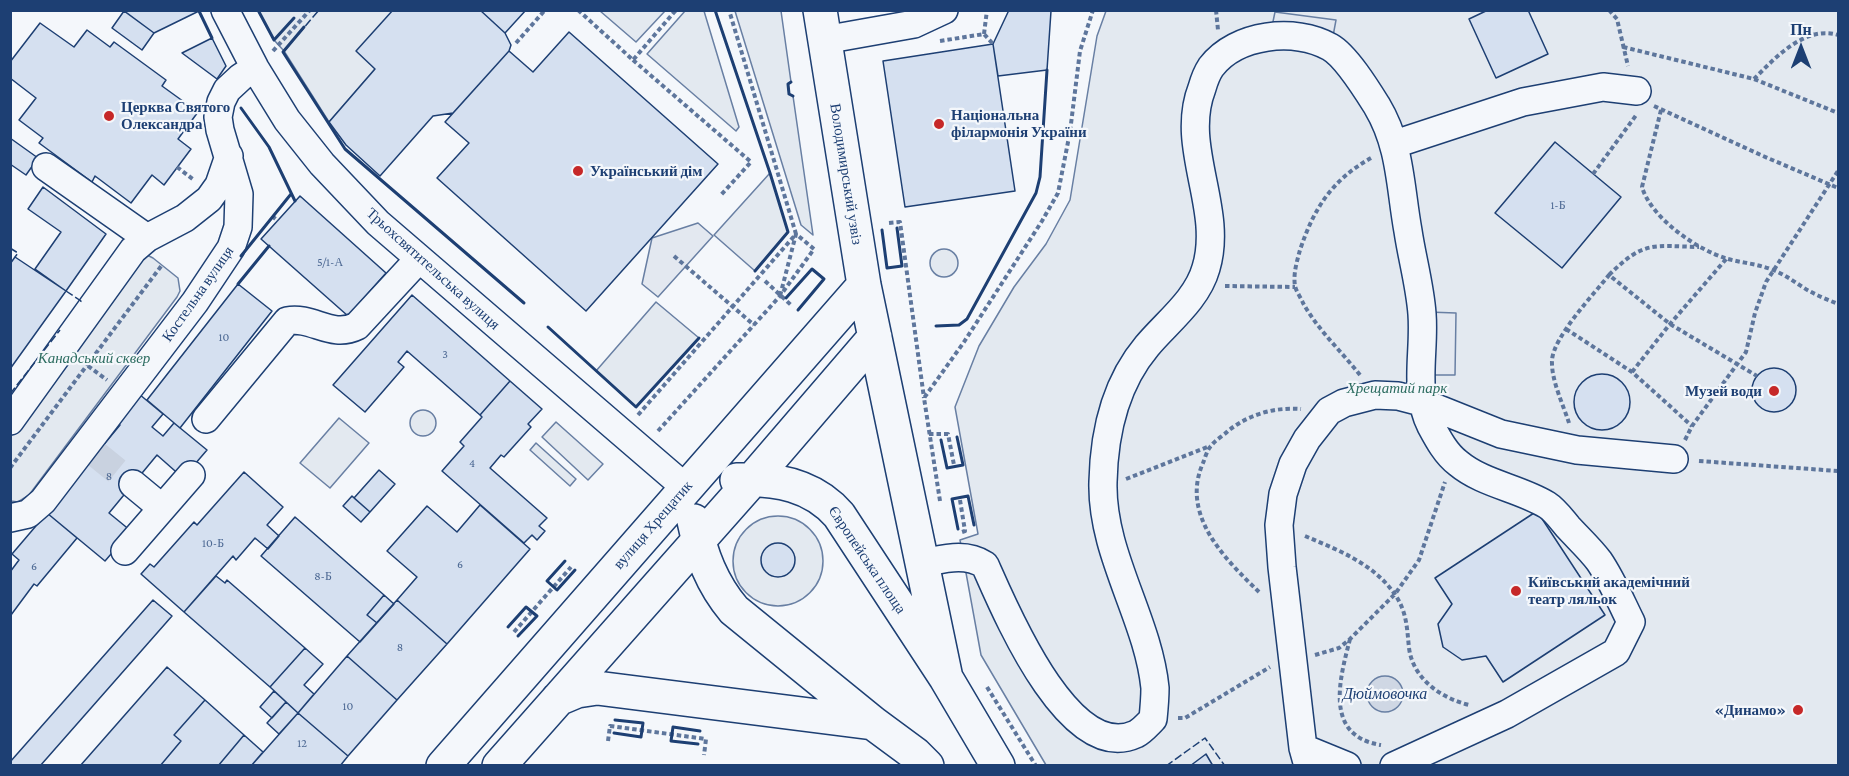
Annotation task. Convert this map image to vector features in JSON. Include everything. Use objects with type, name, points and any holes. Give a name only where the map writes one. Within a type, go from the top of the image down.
[{"type":"main road","name":"Володимирський узвіз","points":[[822,25],[864,285],[875,337]]},
{"type":"main road","name":"вулиця Хрещатик","points":[[443,765],[864,285]]},
{"type":"main road","name":"Європейська площа","points":[[875,337],[946,678]]},
{"type":"main road","points":[[499,765],[753,479],[875,337]]},
{"type":"main road","name":"Європейська площа","points":[[686,488],[719,481],[753,479],[785,482],[816,494],[829,503],[946,678]]},
{"type":"main road","points":[[686,488],[698,540],[707,568],[720,594],[734,610],[927,765]]},
{"type":"main road","points":[[946,678],[998,765]]},
{"type":"main road","points":[[558,699],[577,691],[597,688],[873,723]]},
{"type":"street","name":"Трьохсвятительська вулиця","points":[[225,10],[264,60],[287,120],[322,164],[378,223],[686,488]]},
{"type":"street","points":[[822,25],[914,24],[944,10]]},
{"type":"street","points":[[922,563],[962,556],[975,559],[985,565],[1015,633],[1048,686],[1070,714],[1090,730],[1116,739],[1137,734],[1153,719],[1155,691],[1149,660],[1113,548],[1107,516],[1103,486],[1109,423],[1122,386],[1143,350],[1200,286],[1208,264],[1211,237],[1208,205],[1194,126],[1197,99],[1209,69],[1225,54],[1245,43],[1270,36],[1296,35],[1331,47],[1344,60],[1378,108],[1395,144],[1422,314],[1421,402],[1431,424],[1443,447],[1455,462],[1473,474],[1511,488],[1550,507],[1599,561],[1631,622],[1616,652],[1508,714],[1389,755]]},
{"type":"street","name":"Костельна вулиця","points":[[10,518],[22,516],[36,508],[91,450],[231,248],[238,227],[240,206],[237,180],[220,130],[218,117],[221,102],[234,83],[264,60]]},
{"type":"street","points":[[1395,144],[1523,102],[1603,87],[1642,96]]},
{"type":"street","points":[[10,421],[133,250],[147,238],[185,218],[209,199],[219,186],[229,156]]},
{"type":"street","points":[[46,168],[147,238]]},
{"type":"street","points":[[206,419],[287,321],[298,319],[346,332],[357,326],[419,260]]},
{"type":"street","points":[[1347,765],[1305,757],[1279,525],[1283,494],[1293,464],[1307,439],[1329,411],[1344,403],[1375,395],[1398,396],[1421,402],[1501,434],[1577,450],[1674,459]]},
{"type":"street","points":[[125,550],[191,475]]},
{"type":"street","points":[[133,484],[162,508]]},
{"type":"path","points":[[516,44],[545,10]]},
{"type":"path","points":[[578,10],[751,162],[720,196]]},
{"type":"path","points":[[633,60],[676,10]]},
{"type":"path","points":[[729,10],[796,234],[780,296]]},
{"type":"path","points":[[984,34],[987,10]]},
{"type":"path","points":[[924,398],[964,342],[1058,193],[1070,132],[1080,51],[1093,10]]},
{"type":"path","points":[[1610,10],[1617,19],[1623,47],[1642,96],[1661,110],[1839,188]]},
{"type":"path","points":[[264,60],[309,11]]},
{"type":"path","points":[[1754,80],[1787,47],[1819,33],[1839,35]]},
{"type":"path","points":[[1623,47],[1754,80],[1839,113]]},
{"type":"path","points":[[1593,174],[1642,96]]},
{"type":"path","points":[[1661,110],[1642,187],[1645,199],[1653,209],[1700,247],[1726,258],[1773,270],[1819,297],[1839,304]]},
{"type":"path","points":[[1375,395],[1350,362],[1325,336],[1308,312],[1295,287],[1295,265],[1309,222],[1331,189],[1352,168],[1395,144]]},
{"type":"path","points":[[177,168],[197,182]]},
{"type":"path","points":[[1839,171],[1766,282],[1755,313],[1746,352],[1692,426],[1674,459],[1839,471]]},
{"type":"path","points":[[272,216],[278,221]]},
{"type":"path","points":[[889,224],[900,222],[929,434],[941,504]]},
{"type":"path","points":[[656,434],[780,296],[814,249],[796,234]]},
{"type":"path","points":[[637,417],[796,234]]},
{"type":"path","points":[[1577,450],[1554,374],[1552,360],[1554,350],[1566,329],[1609,275],[1624,260],[1643,248],[1700,247]]},
{"type":"path","points":[[674,256],[754,325]]},
{"type":"path","points":[[1632,372],[1726,258]]},
{"type":"path","points":[[10,468],[162,265]]},
{"type":"path","points":[[1609,275],[1670,324],[1756,376]]},
{"type":"path","points":[[765,280],[791,305]]},
{"type":"path","points":[[1200,286],[1295,287]]},
{"type":"path","points":[[1566,329],[1632,372],[1692,426]]},
{"type":"path","points":[[88,366],[101,375]]},
{"type":"path","points":[[1136,476],[1210,446],[1232,428],[1254,415],[1283,408],[1329,411]]},
{"type":"path","points":[[929,434],[948,434],[954,465]]},
{"type":"path","points":[[1210,446],[1198,473],[1196,497],[1202,518],[1211,539],[1234,567],[1262,594]]},
{"type":"path","points":[[1153,719],[1185,718],[1274,664],[1294,661],[1339,648],[1350,639],[1395,594],[1419,560],[1442,489],[1455,462]]},
{"type":"path","points":[[960,500],[965,531]]},
{"type":"path","points":[[1279,525],[1360,561],[1395,594],[1408,624],[1409,650],[1420,676],[1436,692],[1454,701],[1477,707],[1468,710]]},
{"type":"path","points":[[514,632],[571,567]]},
{"type":"path","points":[[1350,639],[1340,678],[1339,703],[1348,728],[1389,755]]},
{"type":"path","points":[[981,678],[1036,765]]},
{"type":"path","points":[[608,741],[610,726],[706,739],[704,755]]},
{"type":"green space","points":[[258,11],[393,11],[375,69],[329,122],[284,51],[274,40]]},
{"type":"green space","points":[[600,11],[665,11],[636,42]]},
{"type":"green space","points":[[685,11],[704,11],[739,127],[736,131],[647,54]]},
{"type":"green space","points":[[735,11],[781,11],[791,82],[788,84],[789,94],[793,96],[813,235],[801,225]]},
{"type":"green space","name":"Хрещатий парк","points":[[1106,11],[1838,11],[1838,765],[1046,765],[981,655],[960,540],[978,534],[955,407],[979,346],[1014,287],[1046,244],[1070,200],[1097,36]]},
{"type":"green space","points":[[770,173],[788,232],[755,271],[714,235]]},
{"type":"green space","points":[[944,249],[954,253],[958,263],[954,273],[944,277],[934,273],[930,263],[934,253]]},
{"type":"green space","name":"Канадський сквер","points":[[147,255],[178,278],[180,291],[177,297],[29,495],[18,502],[11,501],[10,420],[128,262]]},
{"type":"green space","points":[[656,302],[699,338],[636,407],[596,371]]},
{"type":"green space","points":[[423,410],[432,414],[436,423],[432,432],[423,436],[414,432],[410,423],[414,414]]},
{"type":"green space","points":[[339,418],[369,443],[330,488],[300,463]]},
{"type":"green space","points":[[556,422],[603,464],[588,480],[542,437]]},
{"type":"green space","points":[[536,443],[576,479],[570,486],[530,450]]},
{"type":"green space","points":[[778,516],[803,524],[815,536],[823,561],[815,586],[803,598],[778,606],[753,598],[741,586],[733,561],[741,536],[753,524]]},
{"type":"shaded area","points":[[1275,12],[1336,20],[1331,47],[1270,36]]},
{"type":"shaded area","points":[[698,223],[713,236],[658,297],[642,284],[652,238]]},
{"type":"shaded area","points":[[1428,312],[1456,313],[1455,375],[1427,375]]},
{"type":"water","name":"Дюймовочка","points":[[1385,676],[1398,681],[1403,694],[1398,707],[1385,712],[1372,707],[1367,694],[1372,681]]},
{"type":"building","points":[[123,10],[198,10],[199,11],[154,33]]},
{"type":"building","points":[[393,10],[480,10],[505,33],[511,45],[509,51],[453,113],[433,116],[380,176],[346,145],[329,122],[375,69],[356,51]]},
{"type":"building","points":[[480,10],[526,10],[505,33]]},
{"type":"building","points":[[1009,10],[1051,11],[1047,70],[998,76],[993,44]]},
{"type":"building","points":[[1488,10],[1528,10],[1548,54],[1496,78],[1469,19]]},
{"type":"building","points":[[124,11],[154,33],[142,50],[112,28]]},
{"type":"building","name":"Церква Святого Олександра","points":[[40,23],[74,47],[87,30],[110,47],[114,42],[166,80],[162,86],[198,112],[178,139],[191,149],[164,185],[152,175],[131,203],[95,176],[92,182],[39,143],[43,138],[19,120],[36,98],[10,78],[10,62]]},
{"type":"building","name":"Український дім","points":[[569,32],[718,164],[586,311],[437,178],[469,143],[445,122],[509,51],[533,72]]},
{"type":"building","points":[[212,38],[226,66],[217,79],[182,53]]},
{"type":"building","points":[[993,44],[1015,191],[905,207],[883,61]]},
{"type":"building","points":[[10,138],[38,158],[26,175],[10,164]]},
{"type":"building","points":[[1555,142],[1621,197],[1562,268],[1495,213]]},
{"type":"building","points":[[43,187],[106,234],[66,291],[35,269],[61,232],[28,209]]},
{"type":"building","points":[[300,196],[386,273],[348,316],[261,239]]},
{"type":"building","points":[[15,257],[66,291],[10,369],[10,264]]},
{"type":"building","points":[[238,284],[272,311],[180,428],[147,400]]},
{"type":"building","points":[[412,295],[510,381],[480,415],[407,351],[398,362],[404,367],[365,412],[333,385]]},
{"type":"building","name":"Музей води","points":[[1774,368],[1783,369],[1790,374],[1795,381],[1795,399],[1790,406],[1783,411],[1774,412],[1765,411],[1758,406],[1753,399],[1752,390],[1753,381],[1758,374],[1765,369]]},
{"type":"building","points":[[1602,374],[1617,379],[1625,387],[1630,402],[1625,417],[1617,425],[1602,430],[1587,425],[1579,417],[1574,402],[1579,387],[1587,379]]},
{"type":"building","points":[[510,381],[542,409],[528,424],[531,427],[504,457],[501,455],[490,468],[547,518],[539,526],[545,531],[537,540],[532,535],[524,543],[442,471],[464,446],[460,442],[482,417],[480,415]]},
{"type":"building","points":[[139,394],[163,414],[152,427],[163,436],[174,423],[207,450],[183,478],[157,455],[109,513],[131,531],[105,561],[47,513],[120,425],[116,421]]},
{"type":"building","points":[[379,470],[395,484],[370,512],[354,498]]},
{"type":"building","points":[[244,472],[283,507],[267,525],[279,536],[268,549],[255,538],[236,560],[233,556],[184,612],[141,574],[150,564],[154,567],[194,522],[197,525]]},
{"type":"building","points":[[352,496],[370,512],[361,522],[343,506]]},
{"type":"building","points":[[480,505],[530,549],[447,644],[397,600],[417,577],[387,551],[427,506],[457,532]]},
{"type":"building","name":"Київський академічний театр ляльок","points":[[1537,511],[1605,615],[1503,682],[1486,656],[1462,660],[1443,647],[1438,624],[1452,604],[1435,578]]},
{"type":"building","points":[[47,513],[77,538],[37,586],[34,584],[11,615],[10,572],[19,560],[12,554]]},
{"type":"building","points":[[295,517],[384,595],[367,615],[377,623],[360,642],[261,556]]},
{"type":"building","points":[[778,543],[790,548],[795,560],[790,572],[778,577],[766,572],[761,560],[766,548]]},
{"type":"building","points":[[216,576],[225,583],[227,580],[305,648],[270,687],[184,612]]},
{"type":"building","points":[[384,595],[394,604],[377,623],[367,615]]},
{"type":"building","points":[[153,600],[172,616],[40,766],[10,766],[10,762]]},
{"type":"building","points":[[397,600],[447,644],[397,700],[347,656]]},
{"type":"building","points":[[305,648],[323,664],[304,685],[314,694],[298,713],[270,687]]},
{"type":"building","points":[[347,656],[397,700],[348,756],[298,713]]},
{"type":"building","points":[[167,667],[205,700],[174,735],[181,741],[160,766],[80,766]]},
{"type":"building","points":[[274,691],[286,702],[272,718],[260,707]]},
{"type":"building","points":[[205,700],[244,735],[218,766],[160,766],[181,741],[174,735]]},
{"type":"building","points":[[286,702],[298,713],[279,734],[267,723]]},
{"type":"building","points":[[298,713],[348,756],[340,766],[251,766]]},
{"type":"building","points":[[244,735],[263,752],[251,766],[218,766]]},
{"type":"building","points":[[1206,754],[1213,766],[1190,766]]},
{"type":"tunnel","points":[[96,454],[133,484]]},
{"type":"fence","points":[[284,51],[319,10]]},
{"type":"fence","points":[[10,248],[18,253],[15,257]]},
{"type":"fence","points":[[66,291],[81,301],[80,303]]},
{"type":"fence","points":[[10,394],[60,330]]},
{"type":"fence","points":[[1166,766],[1205,738],[1225,766]]},
{"type":"wall","points":[[258,10],[274,40],[294,18]]},
{"type":"wall","points":[[715,10],[788,232],[755,271]]},
{"type":"wall","points":[[199,11],[212,38]]},
{"type":"wall","points":[[304,27],[283,52],[345,149],[524,303]]},
{"type":"wall","points":[[936,326],[959,325],[967,319],[1036,193],[1040,177],[1047,70]]},
{"type":"wall","points":[[791,82],[788,84],[789,94],[793,96]]},
{"type":"wall","points":[[241,108],[269,147],[295,201]]},
{"type":"wall","points":[[241,256],[291,194]]},
{"type":"wall","points":[[882,230],[887,268],[902,266],[897,228]]},
{"type":"wall","points":[[238,284],[269,246]]},
{"type":"wall","points":[[786,298],[812,269],[824,279],[798,310]]},
{"type":"wall","points":[[548,327],[636,407],[699,338]]},
{"type":"wall","points":[[941,440],[947,468],[963,465],[957,437]]},
{"type":"wall","points":[[958,529],[952,499],[968,496],[974,525]]},
{"type":"wall","points":[[565,561],[547,581],[557,590],[575,570]]},
{"type":"wall","points":[[508,627],[526,607],[537,616],[518,636]]},
{"type":"wall","points":[[614,733],[641,737],[643,723],[615,720]]},
{"type":"wall","points":[[698,744],[671,741],[673,727],[700,731]]},
{"type":"place","name":"Церква Святого Олександра","points":[[109,116]]},
{"type":"place","name":"Національна філармонія України","points":[[939,124]]},
{"type":"place","name":"Український дім","points":[[578,171]]},
{"type":"place","name":"Музей води","points":[[1774,391]]},
{"type":"place","name":"Київський академічний театр ляльок","points":[[1516,591]]},
{"type":"place","name":"«Динамо»","points":[[1798,710]]}]
